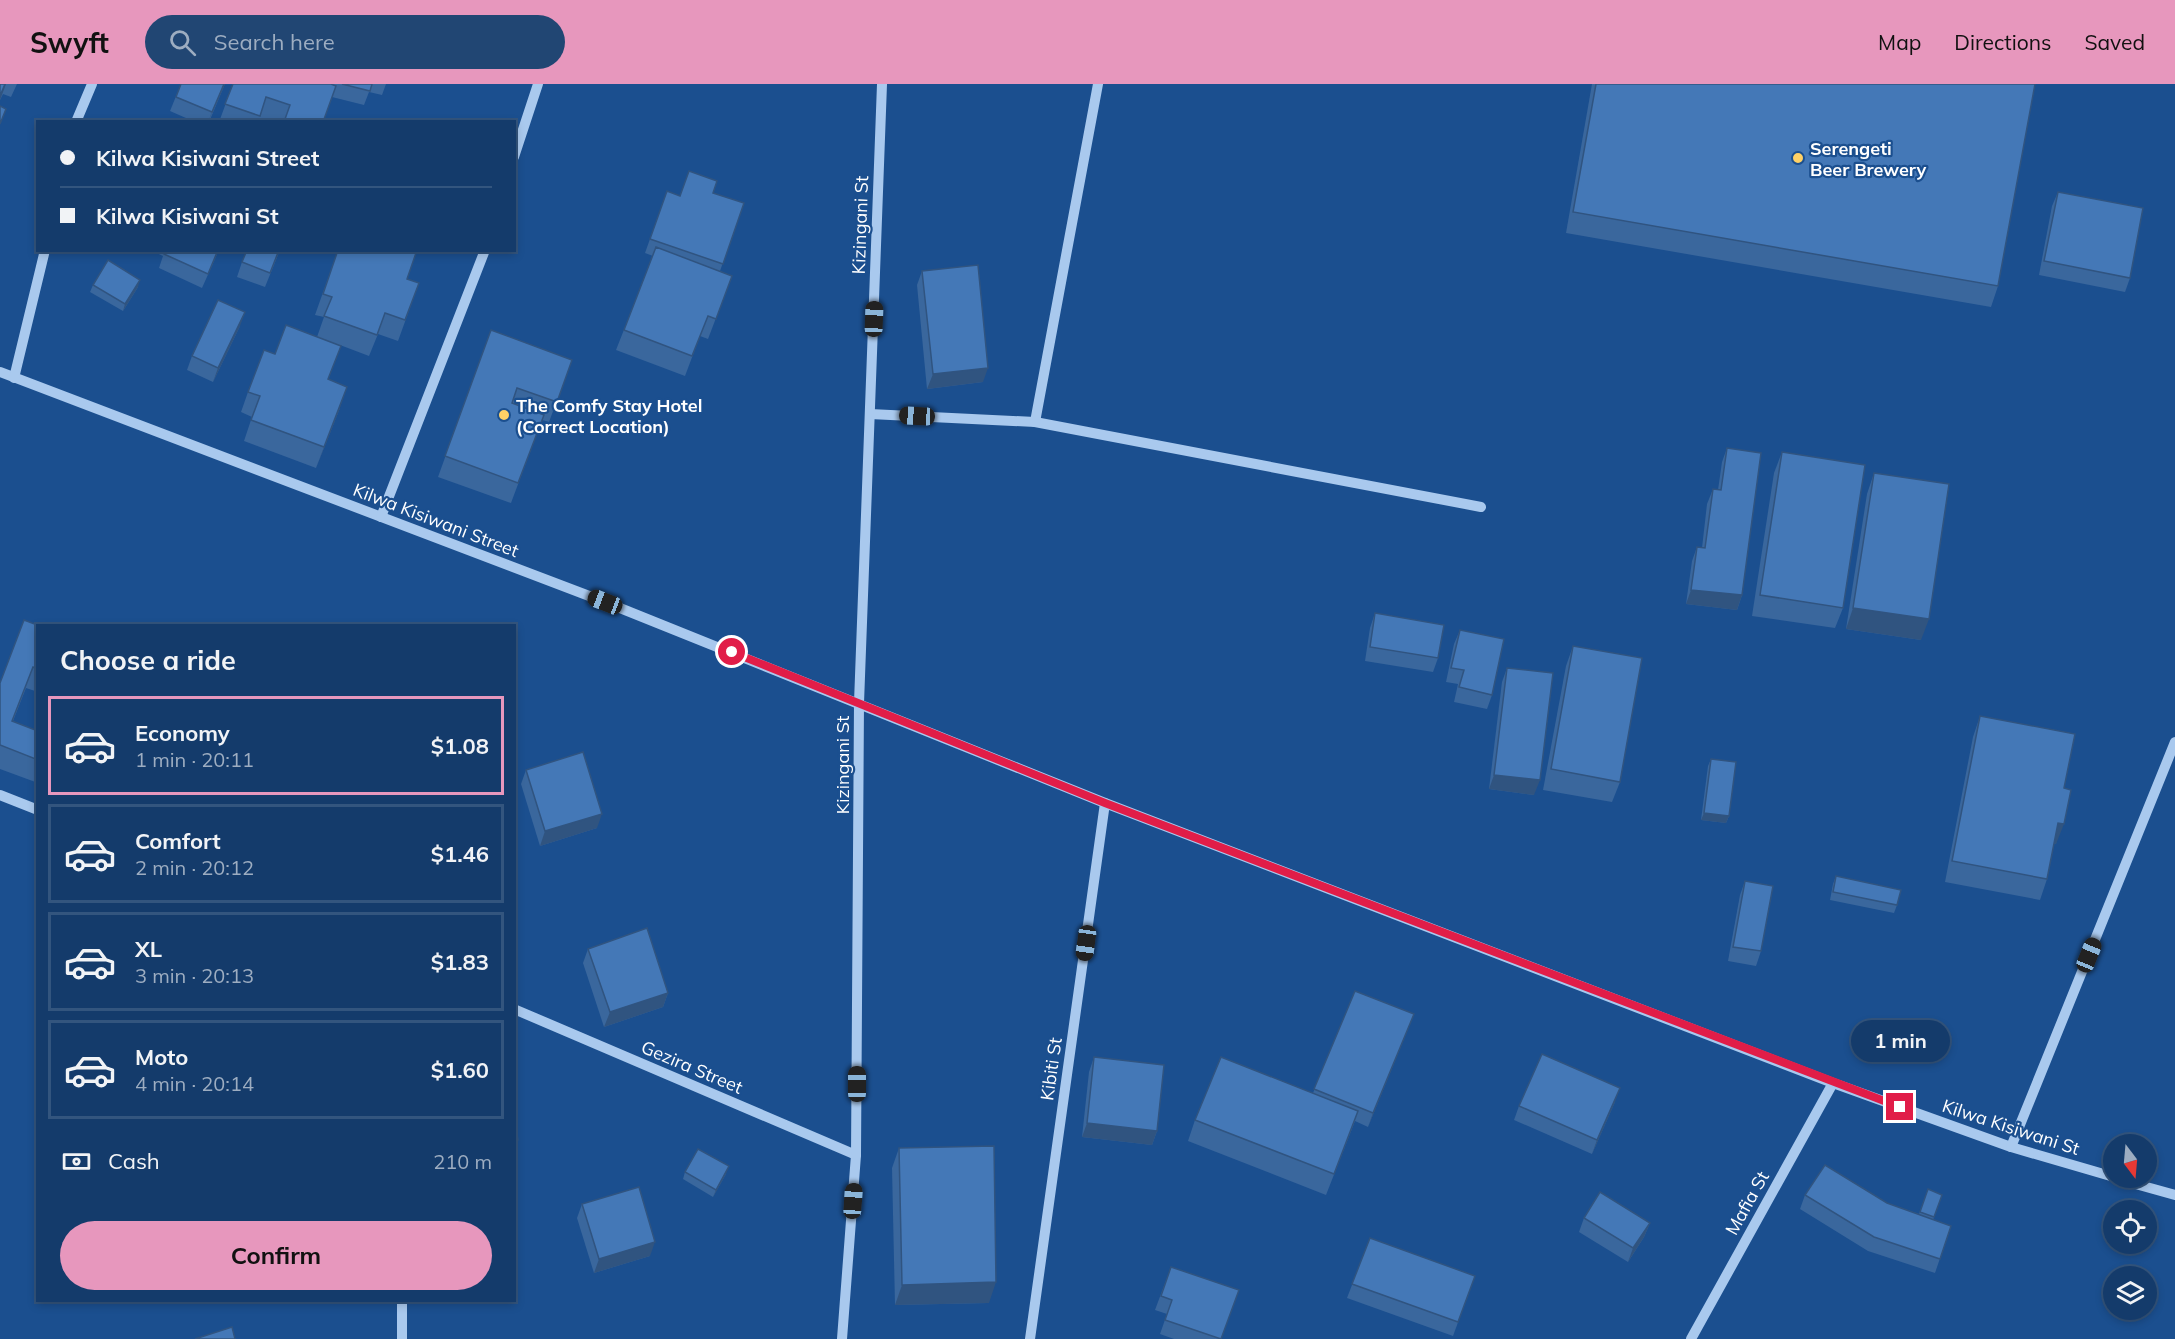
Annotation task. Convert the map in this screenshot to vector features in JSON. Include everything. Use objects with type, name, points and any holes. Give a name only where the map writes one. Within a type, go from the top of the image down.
[{"type":"street","points":[[77,120],[92,84]]},
{"type":"street","points":[[516,151],[538,84]]},
{"type":"street","name":"Kizingani St","points":[[842,1339],[856,1155],[859,703],[882,84]]},
{"type":"street","points":[[1035,422],[1098,84]]},
{"type":"street","points":[[14,378],[45,252]]},
{"type":"street","points":[[381,517],[484,252]]},
{"type":"street","name":"Kilwa Kisiwani Street","points":[[0,372],[605,602],[859,703]]},
{"type":"street","points":[[870,414],[1035,422],[1481,507]]},
{"type":"street","name":"Kilwa Kisiwani St","points":[[859,703],[1105,803],[1833,1083],[2011,1147],[2103,1174]]},
{"type":"street","points":[[2011,1147],[2175,742]]},
{"type":"street","points":[[0,795],[36,809]]},
{"type":"street","name":"Kibiti St","points":[[1030,1339],[1105,803]]},
{"type":"street","name":"Gezira Street","points":[[516,1010],[856,1155]]},
{"type":"street","name":"Mafia St","points":[[1691,1339],[1833,1083]]},
{"type":"street","name":"Kilwa Kisiwani St","points":[[2149,1188],[2175,1196]]},
{"type":"street","points":[[402,1302],[402,1339]]},
{"type":"building","points":[[0,84],[5,84],[0,96]]},
{"type":"building","points":[[181,84],[224,84],[212,112],[176,97]]},
{"type":"building","points":[[233,84],[331,84],[336,86],[324,120],[285,120],[290,105],[266,97],[260,116],[225,104]]},
{"type":"building","points":[[342,84],[372,84],[370,91]]},
{"type":"building","name":"Serengeti Beer Brewery","points":[[1596,84],[2035,84],[1998,286],[1573,212]]},
{"type":"building","points":[[0,106],[6,109],[0,124]]},
{"type":"building","points":[[689,171],[717,181],[713,193],[744,203],[723,264],[650,239],[667,191],[680,196]]},
{"type":"building","points":[[2058,192],[2143,208],[2130,278],[2044,261]]},
{"type":"building","points":[[656,247],[732,276],[716,319],[708,316],[692,356],[624,330]]},
{"type":"building","points":[[164,252],[217,252],[208,274],[164,254]]},
{"type":"building","points":[[246,252],[278,252],[270,273],[242,262]]},
{"type":"building","points":[[337,252],[416,252],[407,279],[419,283],[405,320],[385,313],[377,335],[324,316],[332,297],[323,294]]},
{"type":"building","points":[[108,260],[140,280],[125,304],[93,285]]},
{"type":"building","points":[[978,265],[988,368],[933,374],[922,271]]},
{"type":"building","points":[[218,300],[245,312],[218,368],[192,356]]},
{"type":"building","points":[[286,325],[341,346],[328,379],[347,387],[324,447],[251,420],[260,396],[248,392],[264,350],[275,354]]},
{"type":"building","points":[[491,330],[572,360],[557,402],[517,388],[512,403],[544,415],[518,483],[445,456]]},
{"type":"building","points":[[1727,448],[1761,453],[1742,595],[1691,590],[1697,547],[1705,548],[1713,489],[1721,490]]},
{"type":"building","points":[[1782,452],[1865,465],[1843,608],[1760,595]]},
{"type":"building","points":[[1874,473],[1949,484],[1929,619],[1853,608]]},
{"type":"building","points":[[1375,613],[1444,625],[1438,658],[1370,647]]},
{"type":"building","points":[[24,620],[36,624],[36,668],[33,667],[12,721],[36,730],[36,759],[0,745],[0,683]]},
{"type":"building","points":[[1460,630],[1504,639],[1492,695],[1459,687],[1464,670],[1451,668]]},
{"type":"building","points":[[1573,646],[1642,658],[1620,782],[1551,769]]},
{"type":"building","points":[[1507,668],[1553,673],[1540,780],[1494,775]]},
{"type":"building","points":[[1980,716],[2075,734],[2064,788],[2071,790],[2064,824],[2058,823],[2047,879],[1952,861]]},
{"type":"building","points":[[583,752],[602,814],[545,831],[526,770]]},
{"type":"building","points":[[1711,759],[1736,762],[1729,816],[1704,813]]},
{"type":"building","points":[[1836,876],[1901,890],[1897,905],[1833,892]]},
{"type":"building","points":[[1745,881],[1773,886],[1761,951],[1733,947]]},
{"type":"building","points":[[647,928],[668,993],[610,1012],[588,949]]},
{"type":"building","points":[[1355,991],[1414,1014],[1373,1113],[1314,1089]]},
{"type":"building","points":[[1542,1054],[1620,1088],[1597,1140],[1519,1106]]},
{"type":"building","points":[[1094,1057],[1164,1065],[1157,1131],[1087,1123]]},
{"type":"building","points":[[1221,1057],[1358,1111],[1334,1174],[1195,1120]]},
{"type":"building","points":[[994,1146],[996,1282],[902,1285],[899,1148]]},
{"type":"building","points":[[698,1149],[729,1166],[716,1190],[685,1172]]},
{"type":"building","points":[[1825,1165],[1887,1203],[1951,1226],[1940,1259],[1874,1237],[1805,1195]]},
{"type":"building","points":[[639,1187],[655,1242],[599,1259],[582,1204]]},
{"type":"building","points":[[1928,1189],[1942,1195],[1934,1217],[1920,1212]]},
{"type":"building","points":[[1600,1192],[1650,1223],[1633,1248],[1584,1218]]},
{"type":"building","points":[[1370,1238],[1475,1276],[1458,1322],[1352,1284]]},
{"type":"building","points":[[1171,1267],[1239,1290],[1221,1339],[1165,1320],[1172,1300],[1161,1296]]},
{"type":"building","points":[[232,1327],[235,1339],[195,1339]]},
{"type":"place","name":"Serengeti Beer Brewery","points":[[1798,158]]},
{"type":"place","name":"The Comfy Stay Hotel (Correct Location)","points":[[504,415]]},
{"type":"route","points":[[732,652],[1105,803],[1900,1107]]}]
